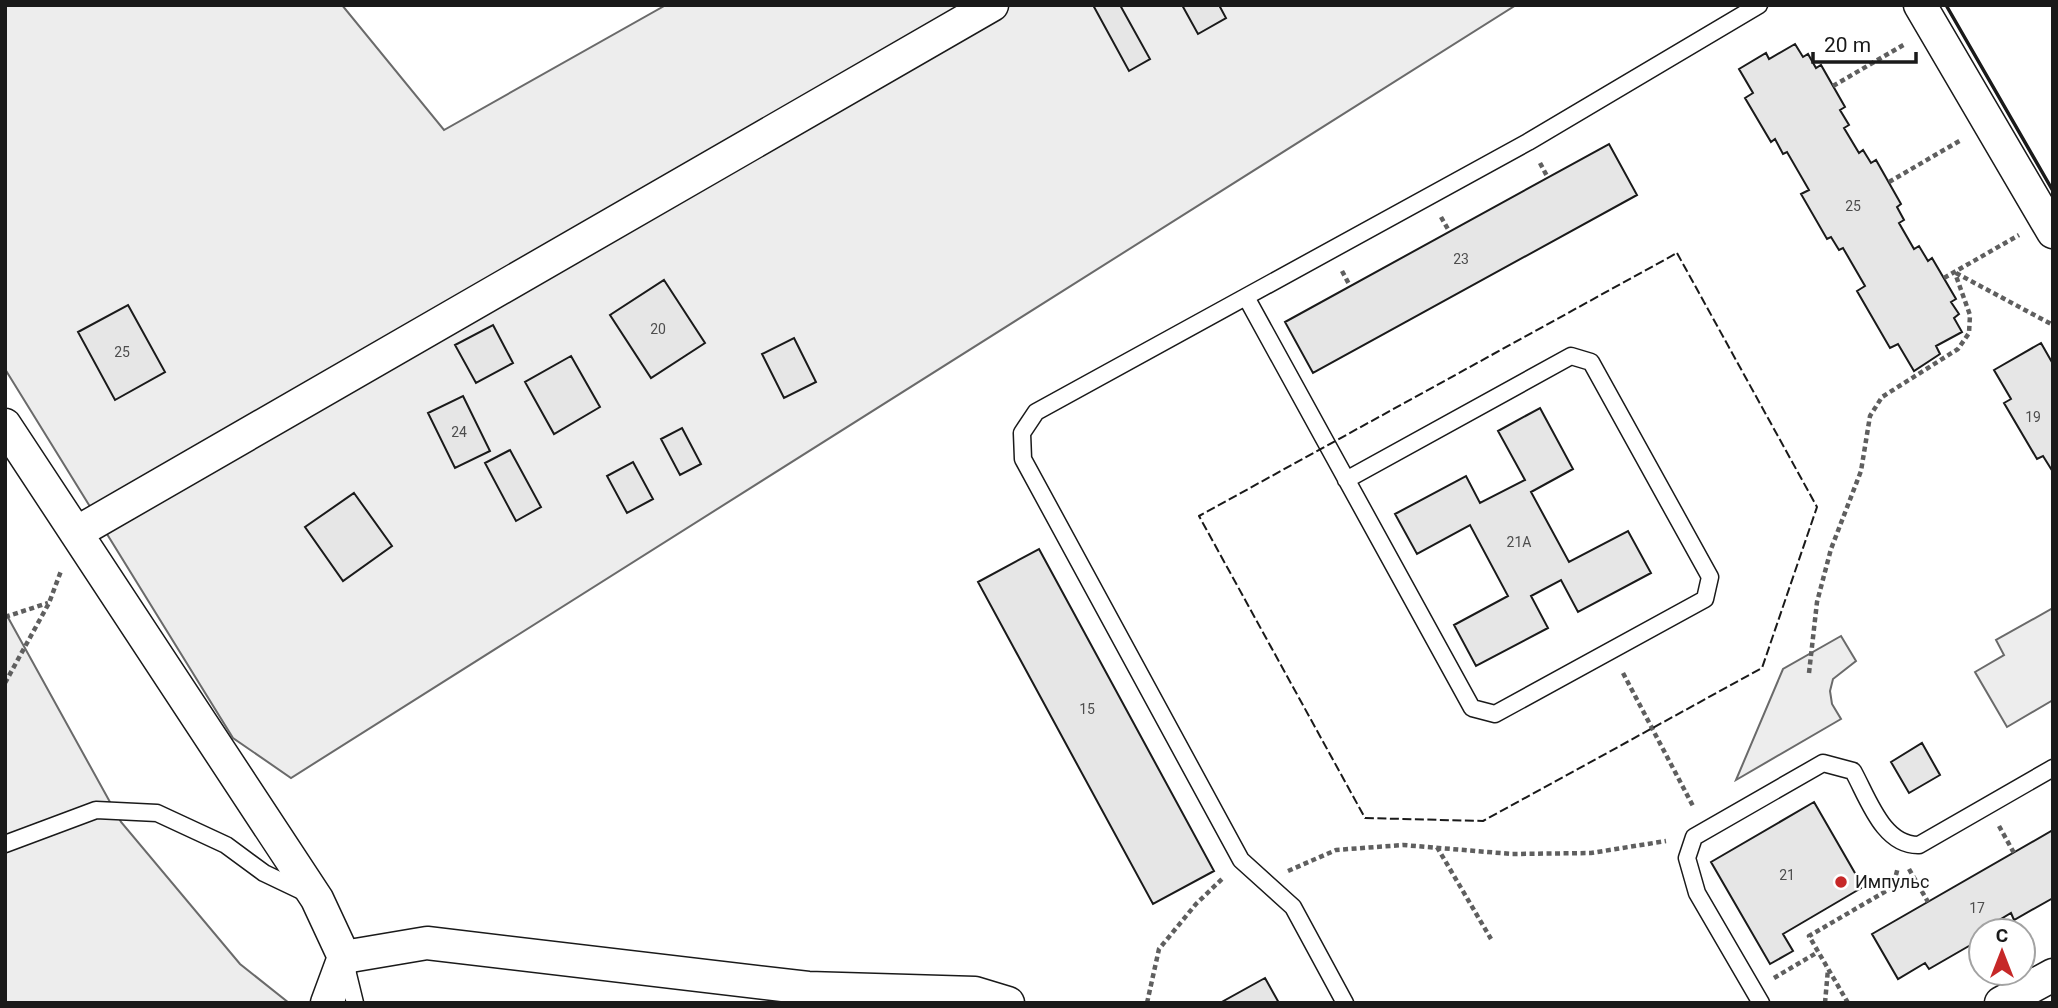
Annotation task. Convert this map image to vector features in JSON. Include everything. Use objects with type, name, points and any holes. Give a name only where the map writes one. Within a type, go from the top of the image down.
[{"type":"street","points":[[76,533],[992,5]]},
{"type":"street","points":[[1920,5],[2053,232]]},
{"type":"street","points":[[5,425],[317,899],[344,957],[327,1003]]},
{"type":"street","points":[[344,957],[427,943],[808,988],[975,993],[1008,1003]]},
{"type":"street","points":[[2001,1003],[2053,975]]},
{"type":"lane","points":[[1345,1003],[1293,907],[1241,860],[1023,459],[1022,433],[1036,412],[1528,142],[1759,5]]},
{"type":"lane","points":[[1246,297],[1346,480],[1472,708],[1495,714],[1705,599],[1710,577],[1591,362],[1571,356],[1346,480]]},
{"type":"lane","points":[[1757,996],[1697,893],[1687,858],[1700,833],[1823,763],[1853,771],[1891,837],[1903,850],[1919,845],[2053,768]]},
{"type":"lane","points":[[5,844],[96,810],[157,813],[226,845],[264,873],[317,899]]},
{"type":"lane","points":[[344,957],[355,1003]]},
{"type":"path","points":[[1833,86],[1903,45]]},
{"type":"path","points":[[1889,182],[1961,140]]},
{"type":"path","points":[[1944,278],[2019,235]]},
{"type":"path","points":[[1955,273],[2053,325]]},
{"type":"path","points":[[1809,673],[1817,602],[1831,549],[1861,471],[1870,416],[1882,397],[1958,349],[1969,333],[1970,315],[1955,273]]},
{"type":"path","points":[[5,683],[49,603],[76,533]]},
{"type":"path","points":[[5,617],[49,603]]},
{"type":"path","points":[[1264,881],[1336,850],[1403,845],[1512,854],[1591,853],[1700,833],[1611,650]]},
{"type":"path","points":[[1437,848],[1491,939]]},
{"type":"path","points":[[1903,850],[1928,902]]},
{"type":"path","points":[[1848,1003],[1809,936],[1893,887],[1903,850]]},
{"type":"path","points":[[1147,1003],[1159,949],[1196,904],[1241,860]]},
{"type":"path","points":[[1757,996],[1818,952]]},
{"type":"path","points":[[1825,1003],[1828,968]]},
{"type":"shaded area","points":[[5,5],[342,5],[444,130],[666,5],[1516,5],[291,778],[233,738],[5,369]]},
{"type":"shaded area","points":[[2053,608],[2053,700],[2007,727],[1975,672],[2004,655],[1996,640]]},
{"type":"shaded area","points":[[5,612],[121,822],[240,964],[289,1003],[5,1003]]},
{"type":"shaded area","points":[[1841,636],[1856,661],[1833,679],[1830,691],[1832,704],[1841,719],[1736,780],[1783,669]]},
{"type":"building","points":[[1093,5],[1120,5],[1150,59],[1129,71]]},
{"type":"building","points":[[1182,5],[1219,5],[1226,18],[1198,34]]},
{"type":"building","points":[[1795,44],[1803,57],[1808,54],[1816,68],[1821,65],[1845,107],[1840,110],[1849,125],[1844,128],[1859,153],[1863,150],[1871,163],[1876,160],[1901,204],[1897,207],[1904,220],[1899,223],[1914,249],[1919,246],[1928,261],[1932,258],[1956,299],[1951,302],[1959,314],[1954,318],[1962,332],[1936,346],[1940,354],[1914,371],[1898,344],[1890,348],[1857,291],[1865,286],[1843,248],[1839,250],[1831,237],[1827,239],[1801,194],[1809,190],[1787,152],[1783,154],[1775,139],[1771,142],[1745,98],[1753,93],[1739,69],[1766,53],[1769,59]]},
{"type":"building","points":[[1609,144],[1637,195],[1313,373],[1285,322]]},
{"type":"building","points":[[664,280],[705,343],[651,378],[610,315]]},
{"type":"building","points":[[128,305],[165,372],[115,400],[78,332]]},
{"type":"building","points":[[493,325],[513,363],[476,383],[455,345]]},
{"type":"building","points":[[794,338],[816,382],[784,398],[762,354]]},
{"type":"building","points":[[2041,343],[2053,364],[2053,472],[2043,456],[2037,459],[2004,403],[2011,399],[1994,370]]},
{"type":"building","points":[[571,356],[600,407],[554,434],[525,382]]},
{"type":"building","points":[[463,396],[490,451],[455,468],[428,413]]},
{"type":"building","points":[[1540,408],[1573,469],[1531,492],[1569,562],[1628,531],[1651,573],[1578,612],[1561,580],[1531,596],[1548,628],[1476,666],[1454,625],[1508,596],[1470,525],[1417,554],[1395,514],[1466,476],[1480,503],[1525,480],[1498,431]]},
{"type":"building","points":[[682,428],[701,464],[680,475],[661,439]]},
{"type":"building","points":[[510,450],[541,507],[516,521],[485,463]]},
{"type":"building","points":[[633,462],[653,499],[627,513],[607,476]]},
{"type":"building","points":[[354,493],[392,546],[343,581],[305,527]]},
{"type":"building","points":[[1039,549],[1214,871],[1153,904],[978,582]]},
{"type":"building","points":[[1922,743],[1940,775],[1909,793],[1891,762]]},
{"type":"building","points":[[1814,802],[1863,887],[1783,934],[1793,951],[1770,964],[1711,862]]},
{"type":"building","points":[[2053,830],[2053,898],[2019,917],[2013,917],[2011,913],[2004,917],[1967,917],[1967,947],[1929,969],[1925,963],[1898,979],[1872,934]]},
{"type":"building","points":[[1265,978],[1279,1003],[1220,1003]]},
{"type":"fence","points":[[1677,253],[1817,507],[1762,668],[1483,821],[1365,818],[1199,516],[1677,253]]},
{"type":"wall","points":[[1946,5],[2053,191]]},
{"type":"place","name":"Импульс","points":[[1841,882]]}]
